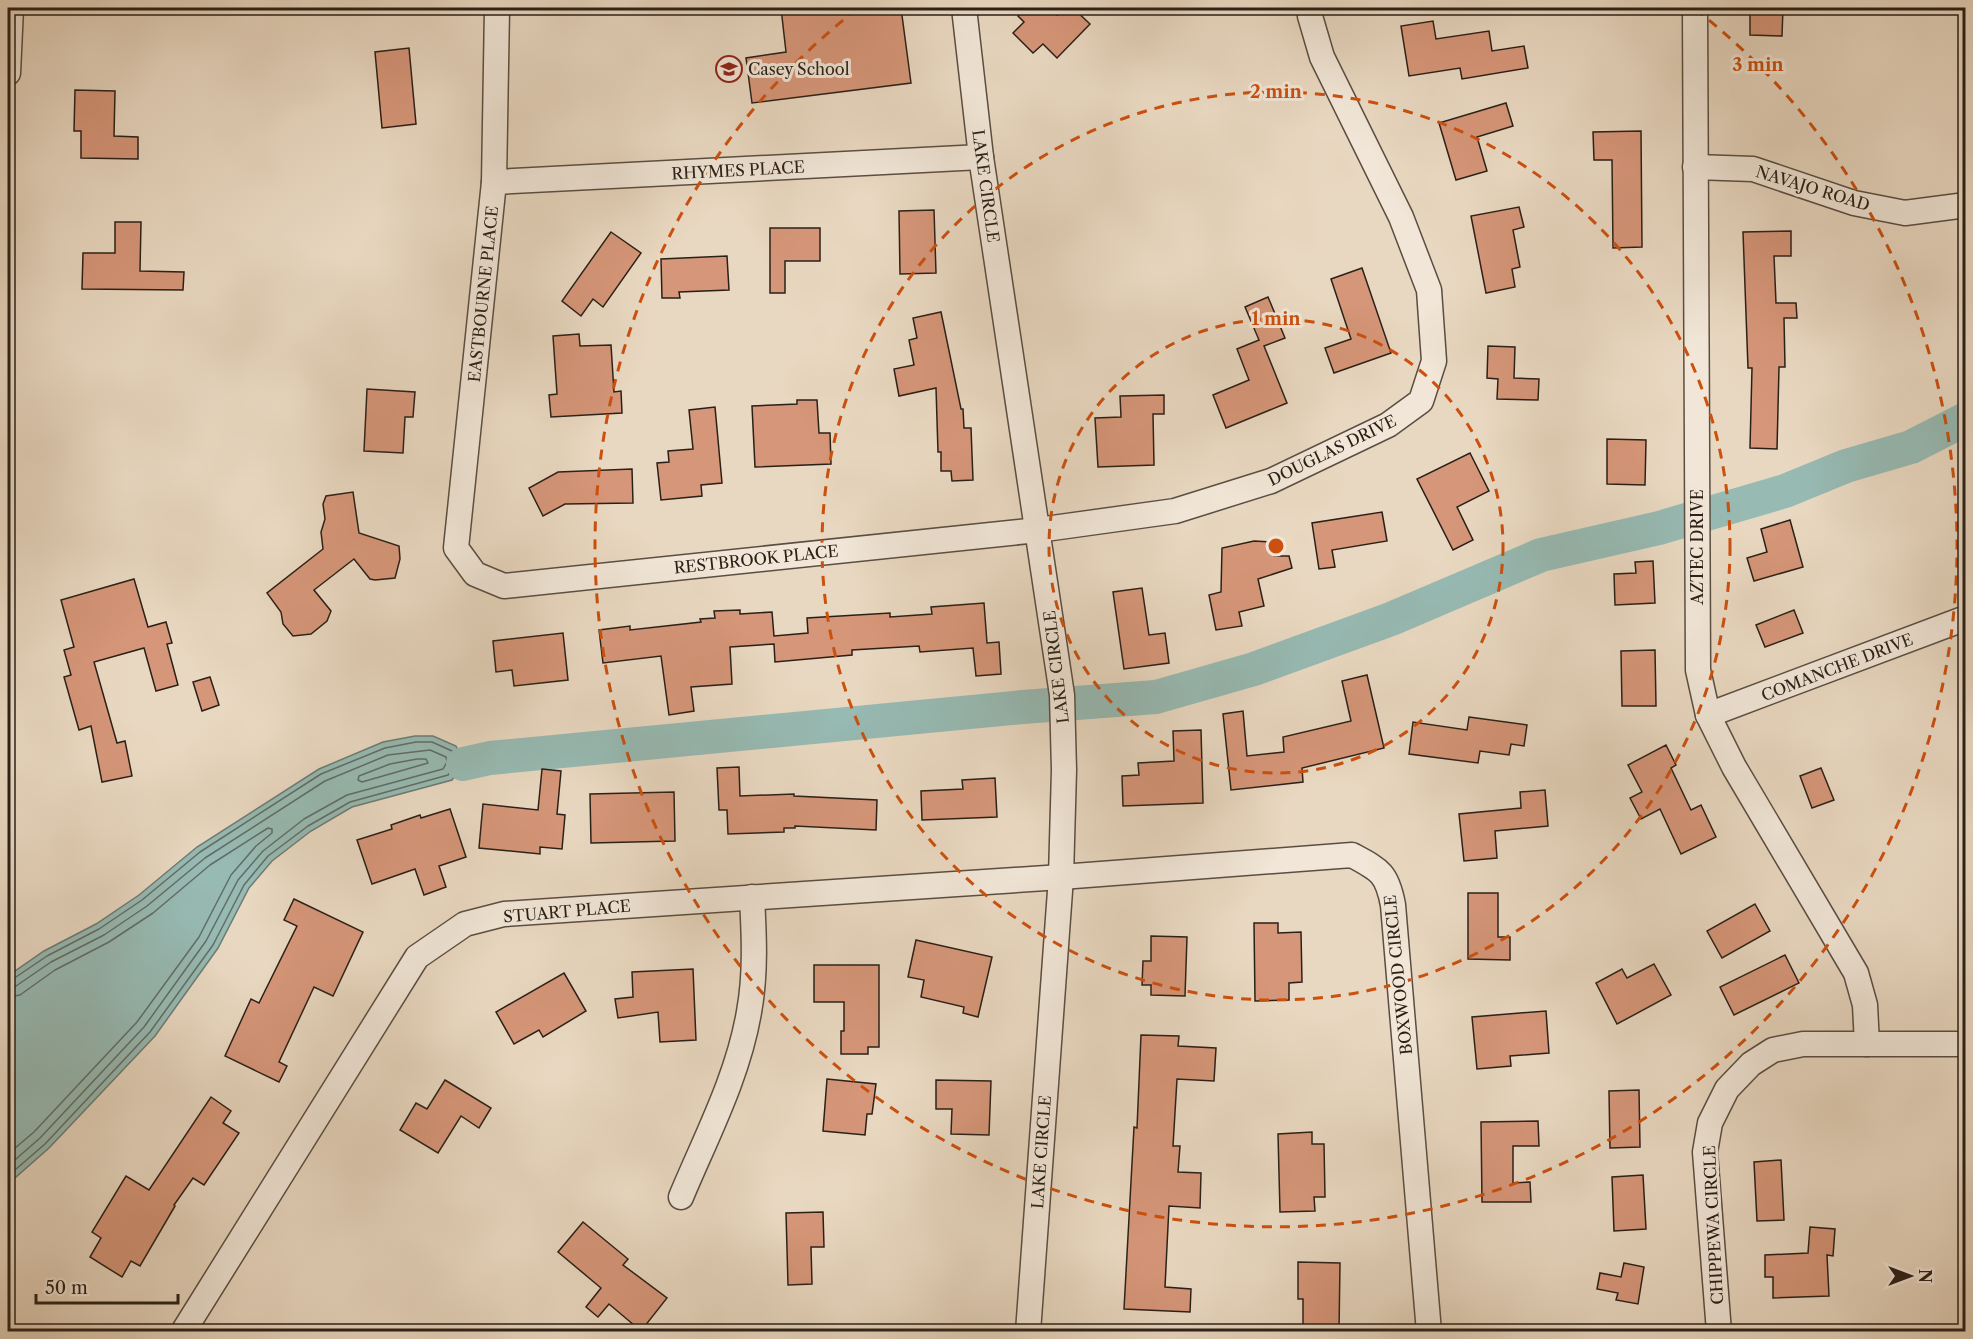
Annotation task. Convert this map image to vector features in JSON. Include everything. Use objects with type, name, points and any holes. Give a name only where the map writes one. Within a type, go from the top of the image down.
[{"type":"street","name":"EASTBOURNE PLACE","points":[[475,574],[456,548],[494,182],[497,8]]},
{"type":"street","name":"LAKE CIRCLE","points":[[964,8],[981,157],[1038,530],[1062,695],[1064,726],[1061,878],[1028,1332]]},
{"type":"street","name":"DOUGLAS DRIVE","points":[[1038,530],[1175,511],[1271,481],[1388,425],[1420,401],[1434,361],[1429,290],[1401,217],[1322,57],[1310,16],[1312,8]]},
{"type":"street","name":"AZTEC DRIVE","points":[[1695,8],[1698,669],[1708,716],[1734,766],[1856,973],[1864,1005],[1867,1044]]},
{"type":"street","points":[[8,73],[10,20]]},
{"type":"street","name":"RHYMES PLACE","points":[[494,182],[981,157]]},
{"type":"street","name":"NAVAJO ROAD","points":[[1695,167],[1753,169],[1854,203],[1905,213],[1965,205]]},
{"type":"street","name":"RESTBROOK PLACE","points":[[475,574],[504,586],[1038,530]]},
{"type":"street","name":"COMANCHE DRIVE","points":[[1708,716],[1965,618]]},
{"type":"street","name":"BOXWOOD CIRCLE","points":[[1061,878],[1352,855],[1375,867],[1388,883],[1393,905],[1429,1332]]},
{"type":"street","name":"STUART PLACE","points":[[183,1332],[417,957],[465,924],[504,914],[1061,878]]},
{"type":"street","points":[[681,1197],[732,1078],[749,1012],[754,953],[752,897]]},
{"type":"street","name":"CHIPPEWA CIRCLE","points":[[1719,1332],[1705,1152],[1710,1123],[1727,1089],[1751,1064],[1773,1050],[1803,1044],[1965,1044]]},
{"type":"water","points":[[415,736],[433,736],[456,746],[463,764],[452,780],[352,807],[311,831],[272,861],[249,888],[218,948],[155,1036],[49,1148],[8,1184],[8,976],[44,951],[96,924],[139,895],[197,847],[319,769],[383,742]]},
{"type":"building","points":[[781,8],[901,8],[911,83],[752,103],[746,58],[786,52]]},
{"type":"building","points":[[1027,8],[1049,8],[1057,15],[1065,8],[1073,8],[1090,24],[1057,58],[1043,44],[1033,53],[1013,33],[1024,22],[1018,16]]},
{"type":"building","points":[[1750,8],[1783,8],[1782,36],[1750,35]]},
{"type":"building","points":[[1433,21],[1436,39],[1489,31],[1492,51],[1524,46],[1528,68],[1462,79],[1460,68],[1409,76],[1401,26]]},
{"type":"building","points":[[409,48],[416,124],[382,128],[375,52]]},
{"type":"building","points":[[75,90],[115,91],[114,136],[138,137],[138,159],[81,158],[81,131],[74,131]]},
{"type":"building","points":[[1506,103],[1513,126],[1477,137],[1487,171],[1456,180],[1439,123]]},
{"type":"building","points":[[1641,131],[1642,247],[1613,248],[1612,160],[1594,160],[1593,132]]},
{"type":"building","points":[[1519,207],[1524,227],[1513,230],[1520,267],[1512,269],[1515,287],[1486,293],[1471,216]]},
{"type":"building","points":[[934,210],[936,273],[900,274],[899,211]]},
{"type":"building","points":[[115,222],[141,222],[140,271],[184,272],[183,290],[82,289],[83,253],[115,253]]},
{"type":"building","points":[[770,228],[820,228],[820,261],[785,261],[785,293],[770,293]]},
{"type":"building","points":[[1791,231],[1791,256],[1774,256],[1776,303],[1796,303],[1797,318],[1784,318],[1785,367],[1779,367],[1777,449],[1750,448],[1752,368],[1748,368],[1743,232]]},
{"type":"building","points":[[611,232],[641,253],[603,307],[593,299],[581,316],[562,301]]},
{"type":"building","points":[[727,256],[729,290],[679,292],[680,298],[662,298],[661,259]]},
{"type":"building","points":[[1362,268],[1391,353],[1334,373],[1325,348],[1351,339],[1331,279]]},
{"type":"building","points":[[1268,297],[1285,338],[1264,346],[1287,403],[1226,428],[1213,395],[1249,380],[1237,349],[1259,340],[1245,307]]},
{"type":"building","points":[[941,312],[961,409],[963,409],[964,428],[971,428],[973,480],[952,481],[951,471],[941,471],[941,452],[938,452],[936,388],[899,396],[894,369],[914,365],[909,340],[917,338],[913,318]]},
{"type":"building","points":[[579,334],[580,346],[611,345],[614,392],[621,391],[622,413],[551,417],[549,395],[557,394],[553,336]]},
{"type":"building","points":[[1488,346],[1515,347],[1514,378],[1539,379],[1538,400],[1497,399],[1498,379],[1487,378]]},
{"type":"building","points":[[367,389],[415,392],[413,417],[405,417],[403,453],[364,451]]},
{"type":"building","points":[[1164,395],[1164,414],[1153,414],[1154,465],[1098,467],[1095,418],[1121,417],[1120,396]]},
{"type":"building","points":[[797,400],[817,400],[819,433],[830,433],[831,464],[755,467],[752,406],[797,404]]},
{"type":"building","points":[[715,407],[722,483],[701,485],[702,496],[661,500],[657,463],[669,462],[668,451],[693,449],[689,410]]},
{"type":"building","points":[[1607,439],[1646,440],[1645,485],[1607,484]]},
{"type":"building","points":[[1470,453],[1489,491],[1457,507],[1473,540],[1453,550],[1417,479]]},
{"type":"building","points":[[632,469],[633,503],[565,504],[543,516],[529,488],[558,472]]},
{"type":"building","points":[[353,492],[359,533],[399,546],[400,559],[395,578],[370,579],[354,559],[314,590],[331,611],[327,621],[311,634],[293,636],[283,624],[281,612],[267,593],[323,549],[321,532],[325,519],[323,504],[326,496]]},
{"type":"building","points":[[1382,512],[1387,541],[1332,550],[1335,567],[1319,569],[1312,523]]},
{"type":"building","points":[[1790,520],[1803,567],[1754,581],[1747,558],[1767,552],[1761,529]]},
{"type":"building","points":[[1254,541],[1271,542],[1274,556],[1289,556],[1292,568],[1258,579],[1264,606],[1239,612],[1242,626],[1216,630],[1209,595],[1221,592],[1222,548]]},
{"type":"building","points":[[1653,561],[1655,603],[1615,605],[1614,574],[1636,573],[1635,562]]},
{"type":"building","points":[[134,579],[148,627],[166,622],[172,643],[167,644],[178,685],[156,691],[144,648],[94,662],[117,743],[125,741],[132,776],[102,782],[91,726],[79,730],[64,677],[71,675],[64,650],[74,647],[61,600]]},
{"type":"building","points":[[1142,588],[1149,635],[1165,633],[1169,663],[1124,669],[1113,592]]},
{"type":"building","points":[[984,603],[987,643],[999,642],[1001,674],[976,676],[973,648],[920,652],[919,646],[852,650],[852,655],[775,662],[774,644],[730,647],[732,684],[691,687],[694,711],[669,715],[661,656],[603,663],[599,630],[630,626],[630,630],[701,622],[700,619],[715,618],[714,611],[740,610],[740,614],[772,612],[774,636],[808,633],[807,618],[890,613],[890,617],[932,614],[931,607]]},
{"type":"building","points":[[1794,610],[1803,633],[1765,647],[1756,625]]},
{"type":"building","points":[[563,633],[568,680],[514,686],[512,670],[496,672],[493,641]]},
{"type":"building","points":[[1655,650],[1656,706],[1622,706],[1621,651]]},
{"type":"building","points":[[1367,675],[1384,748],[1302,768],[1303,782],[1231,790],[1223,714],[1243,711],[1247,756],[1284,752],[1283,737],[1351,721],[1342,681]]},
{"type":"building","points":[[210,677],[219,705],[202,711],[193,682]]},
{"type":"building","points":[[1469,717],[1527,725],[1524,746],[1511,744],[1509,755],[1480,751],[1478,763],[1409,754],[1413,722],[1467,730]]},
{"type":"building","points":[[1201,730],[1203,803],[1123,806],[1122,776],[1139,775],[1138,763],[1174,761],[1173,731]]},
{"type":"building","points":[[1666,745],[1676,765],[1671,768],[1691,810],[1701,805],[1716,837],[1681,854],[1660,809],[1641,819],[1630,798],[1642,792],[1628,765]]},
{"type":"building","points":[[739,767],[740,796],[794,794],[794,796],[877,800],[876,830],[795,826],[795,828],[784,828],[784,832],[728,834],[727,810],[719,810],[717,768]]},
{"type":"building","points":[[1821,768],[1834,800],[1812,808],[1800,776]]},
{"type":"building","points":[[542,769],[561,771],[557,814],[565,815],[562,849],[540,847],[540,854],[479,848],[483,804],[538,810]]},
{"type":"building","points":[[995,778],[997,817],[922,820],[921,791],[963,789],[962,780]]},
{"type":"building","points":[[1545,790],[1548,826],[1495,831],[1497,858],[1464,861],[1459,814],[1521,808],[1520,792]]},
{"type":"building","points":[[674,792],[675,841],[591,843],[590,794]]},
{"type":"building","points":[[450,809],[466,857],[439,866],[446,887],[424,895],[415,869],[372,884],[357,840],[392,829],[391,825],[420,815],[421,818]]},
{"type":"building","points":[[1468,893],[1498,893],[1498,937],[1510,937],[1510,960],[1468,959]]},
{"type":"building","points":[[294,899],[363,932],[333,996],[314,987],[279,1062],[287,1066],[279,1082],[225,1056],[251,999],[259,1003],[297,926],[284,920]]},
{"type":"building","points":[[1755,904],[1770,931],[1722,958],[1707,931]]},
{"type":"building","points":[[1254,923],[1278,923],[1278,933],[1301,932],[1302,982],[1289,983],[1289,1000],[1255,1001]]},
{"type":"building","points":[[1151,936],[1187,937],[1185,996],[1151,995],[1151,985],[1142,985],[1143,961],[1151,961]]},
{"type":"building","points":[[916,940],[992,957],[978,1017],[963,1013],[964,1007],[921,997],[924,980],[908,977]]},
{"type":"building","points":[[1785,955],[1799,983],[1734,1015],[1720,987]]},
{"type":"building","points":[[1654,964],[1671,995],[1617,1024],[1596,983],[1622,969],[1627,978]]},
{"type":"building","points":[[814,965],[879,965],[879,1047],[868,1047],[868,1054],[841,1054],[844,1002],[814,1002]]},
{"type":"building","points":[[693,969],[696,1040],[660,1042],[658,1012],[618,1018],[615,999],[633,997],[632,972]]},
{"type":"building","points":[[564,973],[586,1011],[543,1037],[539,1030],[514,1044],[496,1012]]},
{"type":"building","points":[[1546,1011],[1549,1053],[1510,1056],[1511,1066],[1477,1069],[1472,1017]]},
{"type":"building","points":[[1141,1035],[1179,1036],[1178,1046],[1216,1048],[1214,1081],[1177,1079],[1173,1146],[1180,1146],[1178,1172],[1201,1173],[1200,1208],[1169,1206],[1165,1287],[1191,1289],[1190,1312],[1124,1309]]},
{"type":"building","points":[[827,1079],[876,1084],[872,1114],[867,1114],[865,1135],[823,1131]]},
{"type":"building","points":[[445,1080],[491,1108],[479,1128],[461,1116],[438,1153],[400,1130],[416,1103],[427,1109]]},
{"type":"building","points":[[936,1080],[991,1081],[989,1135],[951,1134],[952,1109],[936,1109]]},
{"type":"building","points":[[1639,1090],[1640,1147],[1610,1148],[1609,1091]]},
{"type":"building","points":[[211,1097],[231,1111],[223,1123],[239,1133],[204,1185],[193,1178],[174,1205],[140,1266],[131,1261],[122,1277],[90,1257],[101,1238],[92,1232],[126,1176],[149,1190]]},
{"type":"building","points":[[1538,1121],[1539,1146],[1513,1146],[1513,1183],[1530,1182],[1531,1202],[1482,1202],[1481,1122]]},
{"type":"building","points":[[1312,1132],[1312,1144],[1324,1144],[1325,1197],[1314,1197],[1315,1211],[1280,1212],[1278,1134]]},
{"type":"building","points":[[1781,1160],[1784,1220],[1757,1221],[1754,1162]]},
{"type":"building","points":[[1643,1175],[1646,1229],[1614,1231],[1612,1177]]},
{"type":"building","points":[[823,1212],[824,1247],[811,1247],[812,1284],[788,1285],[786,1213]]},
{"type":"building","points":[[583,1222],[628,1259],[623,1265],[667,1298],[641,1331],[609,1304],[598,1317],[586,1307],[601,1288],[558,1252]]},
{"type":"building","points":[[1810,1227],[1835,1229],[1833,1256],[1827,1255],[1829,1296],[1773,1298],[1773,1277],[1765,1277],[1765,1255],[1808,1253]]},
{"type":"building","points":[[1298,1262],[1340,1263],[1339,1332],[1303,1332],[1303,1299],[1298,1299]]},
{"type":"building","points":[[1624,1263],[1644,1267],[1638,1304],[1616,1300],[1618,1293],[1597,1289],[1600,1273],[1621,1277]]},
{"type":"waterway","points":[[463,764],[490,758],[1023,707],[1156,697],[1254,669],[1391,619],[1541,555],[1659,528],[1785,491],[1846,466],[1911,447],[1966,419]]},
{"type":"place","name":"Casey School","points":[[729,69]]}]
